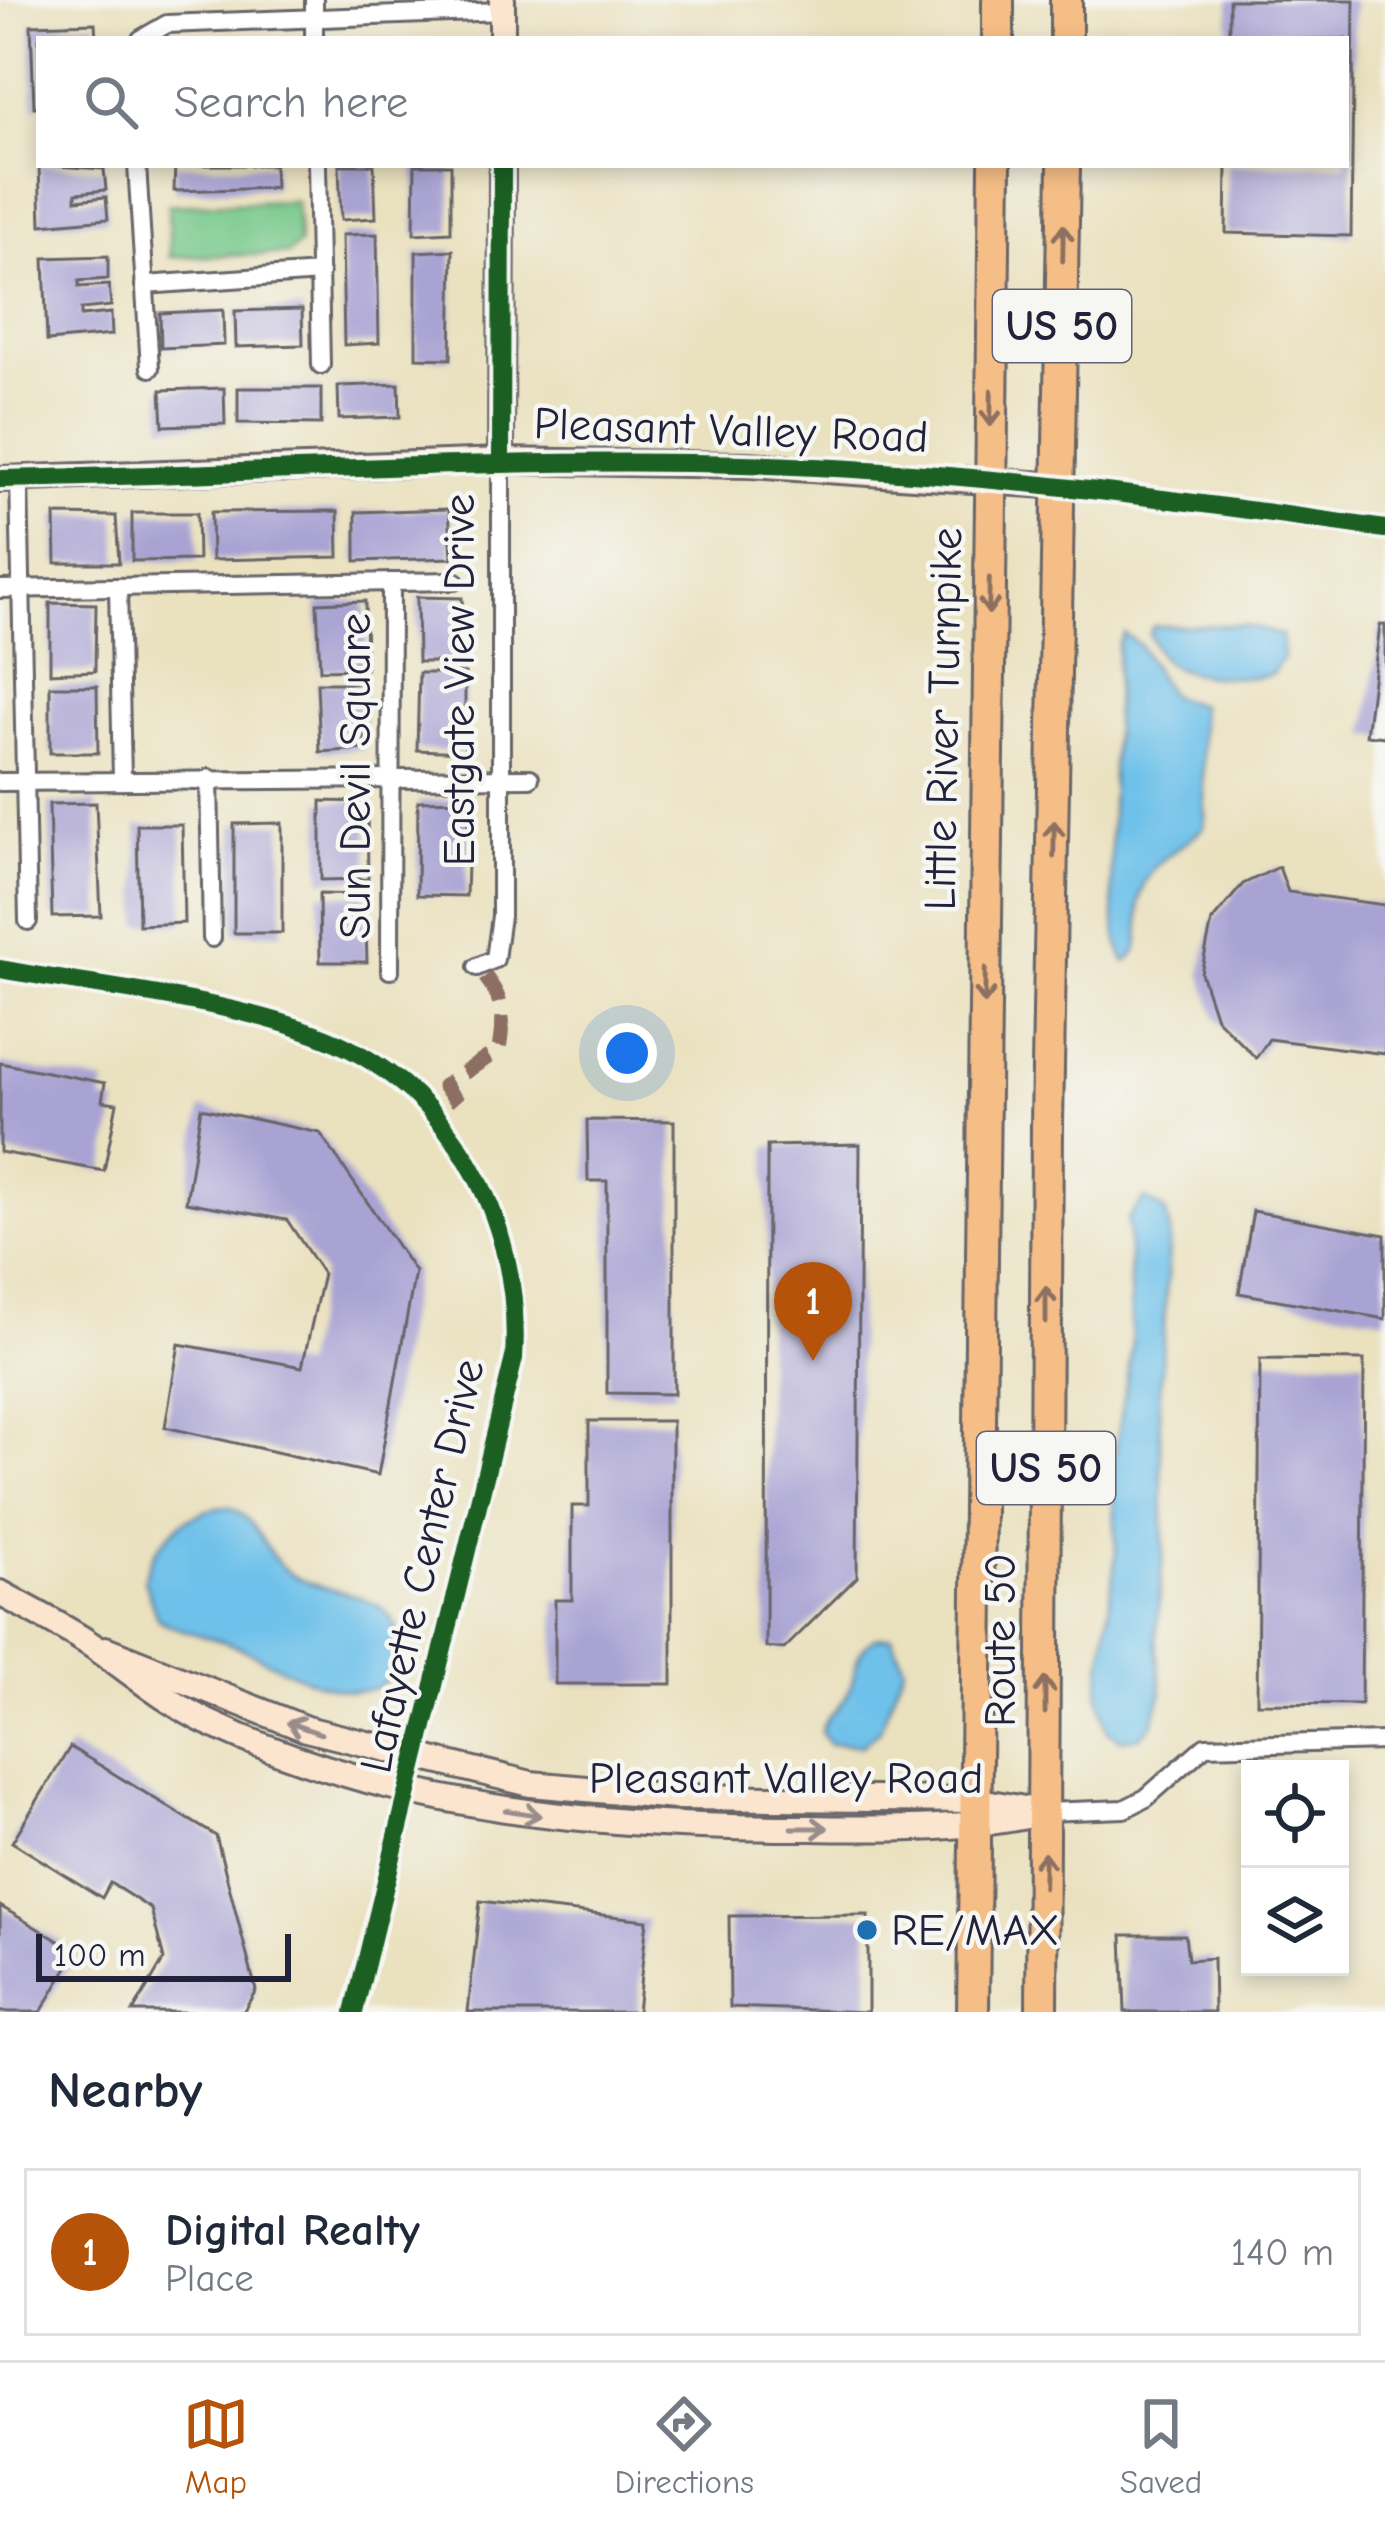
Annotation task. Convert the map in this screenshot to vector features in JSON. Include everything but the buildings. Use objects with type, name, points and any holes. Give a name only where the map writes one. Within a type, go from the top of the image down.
[{"type":"highway","points":[[998,0],[998,36]]},
{"type":"highway","points":[[1066,0],[1066,36]]},
{"type":"highway","name":"Little River Turnpike","points":[[983,1130],[995,168]]},
{"type":"highway","name":"US 50","points":[[1061,486],[1064,168]]},
{"type":"highway","name":"Route 50","points":[[1042,2012],[1047,1124],[1061,486]]},
{"type":"highway","name":"Route 50","points":[[973,2012],[983,1130]]},
{"type":"main road","points":[[502,5],[502,36]]},
{"type":"main road","name":"Eastgate View Drive","points":[[501,461],[502,168]]},
{"type":"main road","name":"Pleasant Valley Road","points":[[9,479],[501,461],[695,463],[1061,486]]},
{"type":"main road","name":"Pleasant Valley Road","points":[[0,1593],[89,1644],[164,1700],[210,1723],[270,1748],[408,1792],[531,1815],[647,1826],[1044,1813]]},
{"type":"main road","name":"Pleasant Valley Road","points":[[89,1644],[306,1729],[416,1760],[532,1784],[625,1794],[974,1813]]},
{"type":"street","points":[[146,36],[167,24],[314,8],[502,5]]},
{"type":"street","points":[[137,168],[150,368]]},
{"type":"street","points":[[317,168],[321,365]]},
{"type":"street","points":[[144,285],[320,273]]},
{"type":"street","name":"Eastgate View Drive","points":[[477,967],[495,958],[500,939],[501,461]]},
{"type":"street","points":[[9,479],[9,589],[24,782],[28,921]]},
{"type":"street","name":"Pleasant Valley Road","points":[[1061,486],[1385,529]]},
{"type":"street","points":[[9,589],[454,581]]},
{"type":"street","name":"Sun Devil Square","points":[[390,970],[391,582]]},
{"type":"street","points":[[118,587],[122,779]]},
{"type":"street","points":[[209,778],[212,938]]},
{"type":"street","points":[[0,782],[530,778]]},
{"type":"street","name":"Lafayette Center Drive","points":[[0,969],[267,1019],[315,1033],[398,1081],[434,1113],[478,1178],[510,1266],[514,1358],[354,2012]]},
{"type":"street","points":[[1044,1813],[1124,1809],[1146,1798],[1205,1746],[1385,1741]]},
{"type":"green space","points":[[296,201],[299,244],[288,254],[170,257],[168,205]]},
{"type":"water","points":[[1243,625],[1281,635],[1283,657],[1272,674],[1233,677],[1185,671],[1162,657],[1149,634],[1153,626]]},
{"type":"water","points":[[1124,633],[1140,646],[1170,696],[1200,705],[1205,817],[1204,827],[1166,857],[1144,885],[1139,942],[1126,962],[1118,940],[1111,860],[1118,644]]},
{"type":"water","points":[[1145,1199],[1165,1211],[1170,1230],[1159,1406],[1164,1545],[1156,1637],[1162,1692],[1153,1725],[1140,1737],[1122,1740],[1108,1731],[1099,1693],[1116,1552],[1113,1466],[1132,1346],[1128,1218]]},
{"type":"water","points":[[230,1507],[249,1521],[292,1575],[374,1603],[387,1613],[401,1647],[392,1674],[376,1688],[329,1687],[157,1618],[144,1580],[156,1552],[187,1520]]},
{"type":"water","points":[[892,1637],[904,1666],[880,1729],[862,1745],[829,1744],[821,1731],[849,1691],[862,1651],[875,1638]]},
{"type":"marked path","points":[[458,1102],[444,1086],[499,1050],[500,1005],[477,967]]},
{"type":"cycle path","points":[[501,461],[502,168]]},
{"type":"cycle path","points":[[0,479],[517,464],[777,465],[1038,484],[1385,529]]},
{"type":"cycle path","points":[[0,969],[237,1011],[313,1033],[361,1055],[403,1084],[439,1120],[468,1161],[490,1207],[506,1255],[514,1306],[514,1358],[354,2012]]},
{"type":"place","name":"Digital Realty","points":[[813,1361]]},
{"type":"place","name":"RE/MAX","points":[[867,1930]]}]
